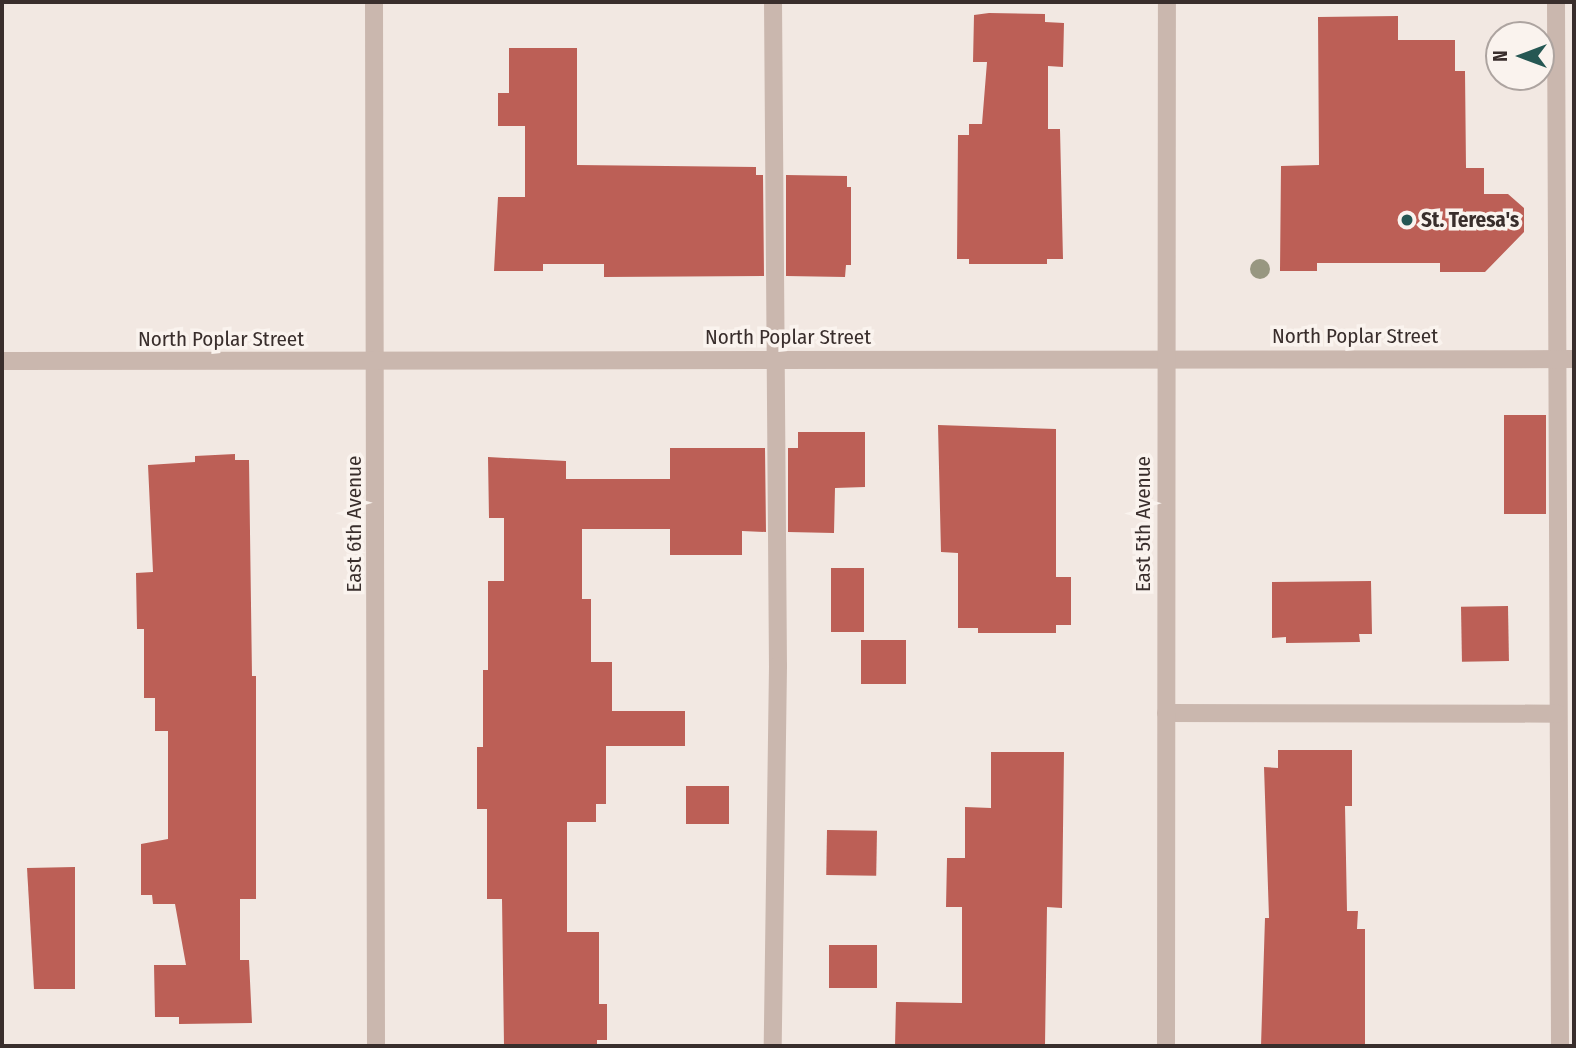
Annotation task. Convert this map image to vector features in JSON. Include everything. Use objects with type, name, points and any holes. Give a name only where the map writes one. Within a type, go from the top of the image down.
[{"type":"street","name":"East 6th Avenue","points":[[374,2],[377,362],[376,1046]]},
{"type":"street","points":[[774,2],[778,666],[774,1046]]},
{"type":"street","name":"East 5th Avenue","points":[[1166,1046],[1167,2]]},
{"type":"street","points":[[1556,2],[1566,359],[1558,714],[1560,1046]]},
{"type":"street","name":"North Poplar Street","points":[[2,361],[1566,359]]},
{"type":"street","points":[[1166,713],[1558,714]]},
{"type":"building","points":[[1045,14],[1045,22],[1064,23],[1063,67],[1048,66],[1048,129],[1060,129],[1063,259],[1047,259],[1047,264],[969,264],[969,259],[957,259],[958,135],[969,135],[969,124],[982,124],[987,62],[973,62],[974,15]]},
{"type":"building","points":[[1398,16],[1398,40],[1455,40],[1455,71],[1465,71],[1466,168],[1484,168],[1484,194],[1508,194],[1524,208],[1524,232],[1485,272],[1440,272],[1440,263],[1317,263],[1317,271],[1280,271],[1281,166],[1319,165],[1318,17]]},
{"type":"building","points":[[509,48],[577,48],[577,165],[756,167],[756,175],[763,175],[764,276],[604,277],[604,264],[543,264],[543,271],[494,271],[498,197],[525,197],[525,126],[498,126],[498,93],[509,93]]},
{"type":"building","points":[[786,175],[847,176],[847,187],[851,187],[851,265],[846,265],[845,277],[786,276]]},
{"type":"building","points":[[1504,415],[1546,415],[1546,514],[1504,514]]},
{"type":"building","points":[[938,425],[1056,429],[1056,577],[1071,577],[1071,625],[1056,625],[1056,633],[978,633],[978,628],[958,628],[958,553],[941,552]]},
{"type":"building","points":[[798,432],[865,432],[865,487],[835,488],[834,533],[788,532],[788,448],[798,448]]},
{"type":"building","points":[[670,448],[765,448],[766,532],[742,531],[742,555],[670,555],[670,529],[582,529],[582,599],[591,599],[591,662],[612,662],[612,711],[685,711],[685,746],[606,746],[606,804],[596,804],[596,822],[567,822],[567,932],[599,932],[599,1004],[607,1004],[607,1040],[597,1040],[597,1046],[504,1046],[502,899],[487,899],[487,809],[477,809],[477,747],[483,747],[483,670],[488,670],[488,581],[504,581],[504,518],[489,518],[488,457],[566,461],[566,479],[670,479]]},
{"type":"building","points":[[235,454],[235,460],[249,460],[252,676],[256,676],[256,899],[240,899],[240,960],[249,960],[252,1023],[179,1024],[179,1017],[155,1017],[154,965],[186,965],[175,904],[153,904],[152,895],[141,895],[141,844],[168,839],[168,731],[155,731],[155,698],[144,698],[144,629],[137,629],[136,573],[153,572],[148,465],[195,462],[195,456]]},
{"type":"building","points":[[831,568],[864,568],[864,632],[831,632]]},
{"type":"building","points":[[1371,581],[1372,634],[1359,634],[1360,642],[1286,643],[1286,637],[1272,638],[1272,582]]},
{"type":"building","points":[[1508,606],[1509,661],[1462,662],[1461,607]]},
{"type":"building","points":[[861,640],[906,640],[906,684],[861,684]]},
{"type":"building","points":[[1278,750],[1352,750],[1352,806],[1345,806],[1347,911],[1358,911],[1357,929],[1365,929],[1365,1046],[1261,1046],[1265,918],[1269,918],[1264,767],[1278,768]]},
{"type":"building","points":[[991,752],[1064,752],[1062,908],[1047,907],[1045,1046],[895,1046],[896,1002],[962,1003],[962,907],[946,907],[947,858],[965,858],[965,807],[991,808]]},
{"type":"building","points":[[686,786],[729,786],[729,824],[686,824]]},
{"type":"building","points":[[827,830],[877,831],[876,876],[826,875]]},
{"type":"building","points":[[75,867],[75,989],[34,989],[27,868]]},
{"type":"building","points":[[829,945],[877,945],[877,988],[829,988]]},
{"type":"place","name":"St. Teresa's","points":[[1407,220]]}]
